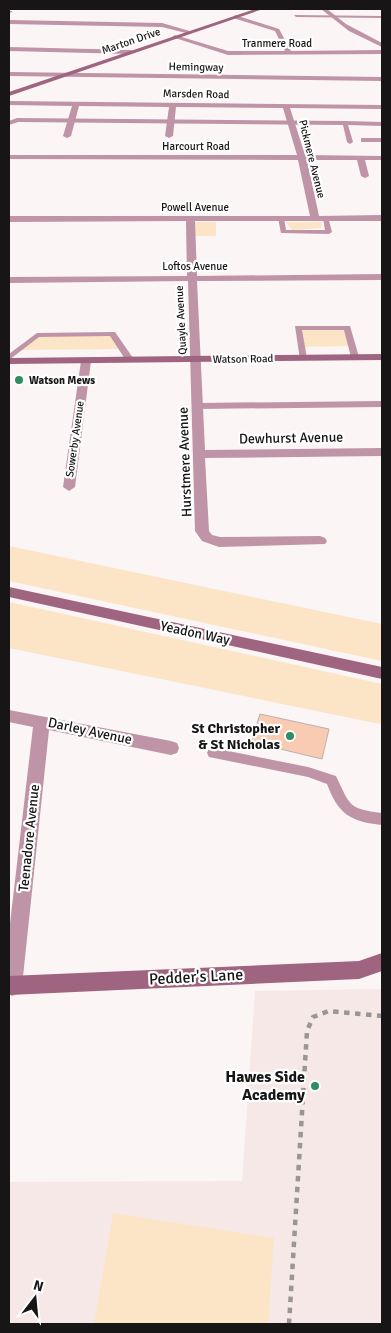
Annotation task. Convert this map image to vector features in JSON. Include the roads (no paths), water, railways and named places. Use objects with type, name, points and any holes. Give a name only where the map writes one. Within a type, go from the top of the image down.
[{"type":"street","points":[[244,9],[252,11]]},
{"type":"street","name":"Marton Drive","points":[[9,94],[260,9]]},
{"type":"street","points":[[324,9],[350,30],[382,45]]},
{"type":"street","points":[[235,17],[277,30],[289,53]]},
{"type":"street","points":[[9,22],[162,25],[190,32]]},
{"type":"street","name":"Tranmere Road","points":[[175,37],[222,52],[382,52]]},
{"type":"street","points":[[9,49],[131,52]]},
{"type":"street","name":"Hemingway","points":[[9,74],[382,79]]},
{"type":"street","name":"Marsden Road","points":[[9,103],[382,107]]},
{"type":"street","points":[[67,136],[76,104]]},
{"type":"street","points":[[169,136],[173,105]]},
{"type":"street","name":"Pickmere Avenue","points":[[286,106],[302,158],[315,218]]},
{"type":"street","points":[[364,140],[382,140]]},
{"type":"street","name":"Harcourt Road","points":[[9,157],[382,158]]},
{"type":"street","points":[[360,158],[365,176]]},
{"type":"street","name":"Quayle Avenue","points":[[190,218],[195,360]]},
{"type":"street","name":"Powell Avenue","points":[[9,219],[382,218]]},
{"type":"street","name":"Loftos Avenue","points":[[9,280],[382,278]]},
{"type":"street","name":"Watson Road","points":[[9,360],[86,361],[382,357]]},
{"type":"street","name":"Hurstmere Avenue","points":[[195,360],[202,531],[207,538],[219,542],[320,541]]},
{"type":"street","name":"Sowerby Avenue","points":[[69,487],[86,361]]},
{"type":"street","name":"Dewhurst Avenue","points":[[200,454],[382,452]]},
{"type":"street","name":"Yeadon Way","points":[[9,592],[382,673]]},
{"type":"street","name":"Darley Avenue","points":[[9,716],[171,748]]},
{"type":"street","name":"Teenadore Avenue","points":[[11,986],[42,721]]},
{"type":"street","name":"Pedder's Lane","points":[[11,986],[359,970],[382,962]]},
{"type":"lane","points":[[358,9],[368,16]]},
{"type":"lane","points":[[296,16],[368,16],[381,18]]},
{"type":"lane","points":[[9,123],[17,120],[72,120],[120,123],[171,121],[230,125],[291,123],[382,124]]},
{"type":"lane","points":[[344,123],[350,142]]},
{"type":"lane","points":[[281,218],[283,232],[329,232],[326,218]]},
{"type":"lane","points":[[303,358],[298,328],[348,328],[355,358]]},
{"type":"lane","name":"Watson Road","points":[[9,360],[38,335],[112,334],[130,360]]},
{"type":"lane","points":[[198,406],[382,404]]},
{"type":"lane","points":[[213,753],[308,772],[332,780],[337,796],[348,811],[364,817],[382,819]]},
{"type":"place","name":"Watson Mews","points":[[19,380]]},
{"type":"place","name":"St Christopher & St Nicholas","points":[[290,736]]},
{"type":"place","name":"Hawes Side Academy","points":[[315,1086]]}]
